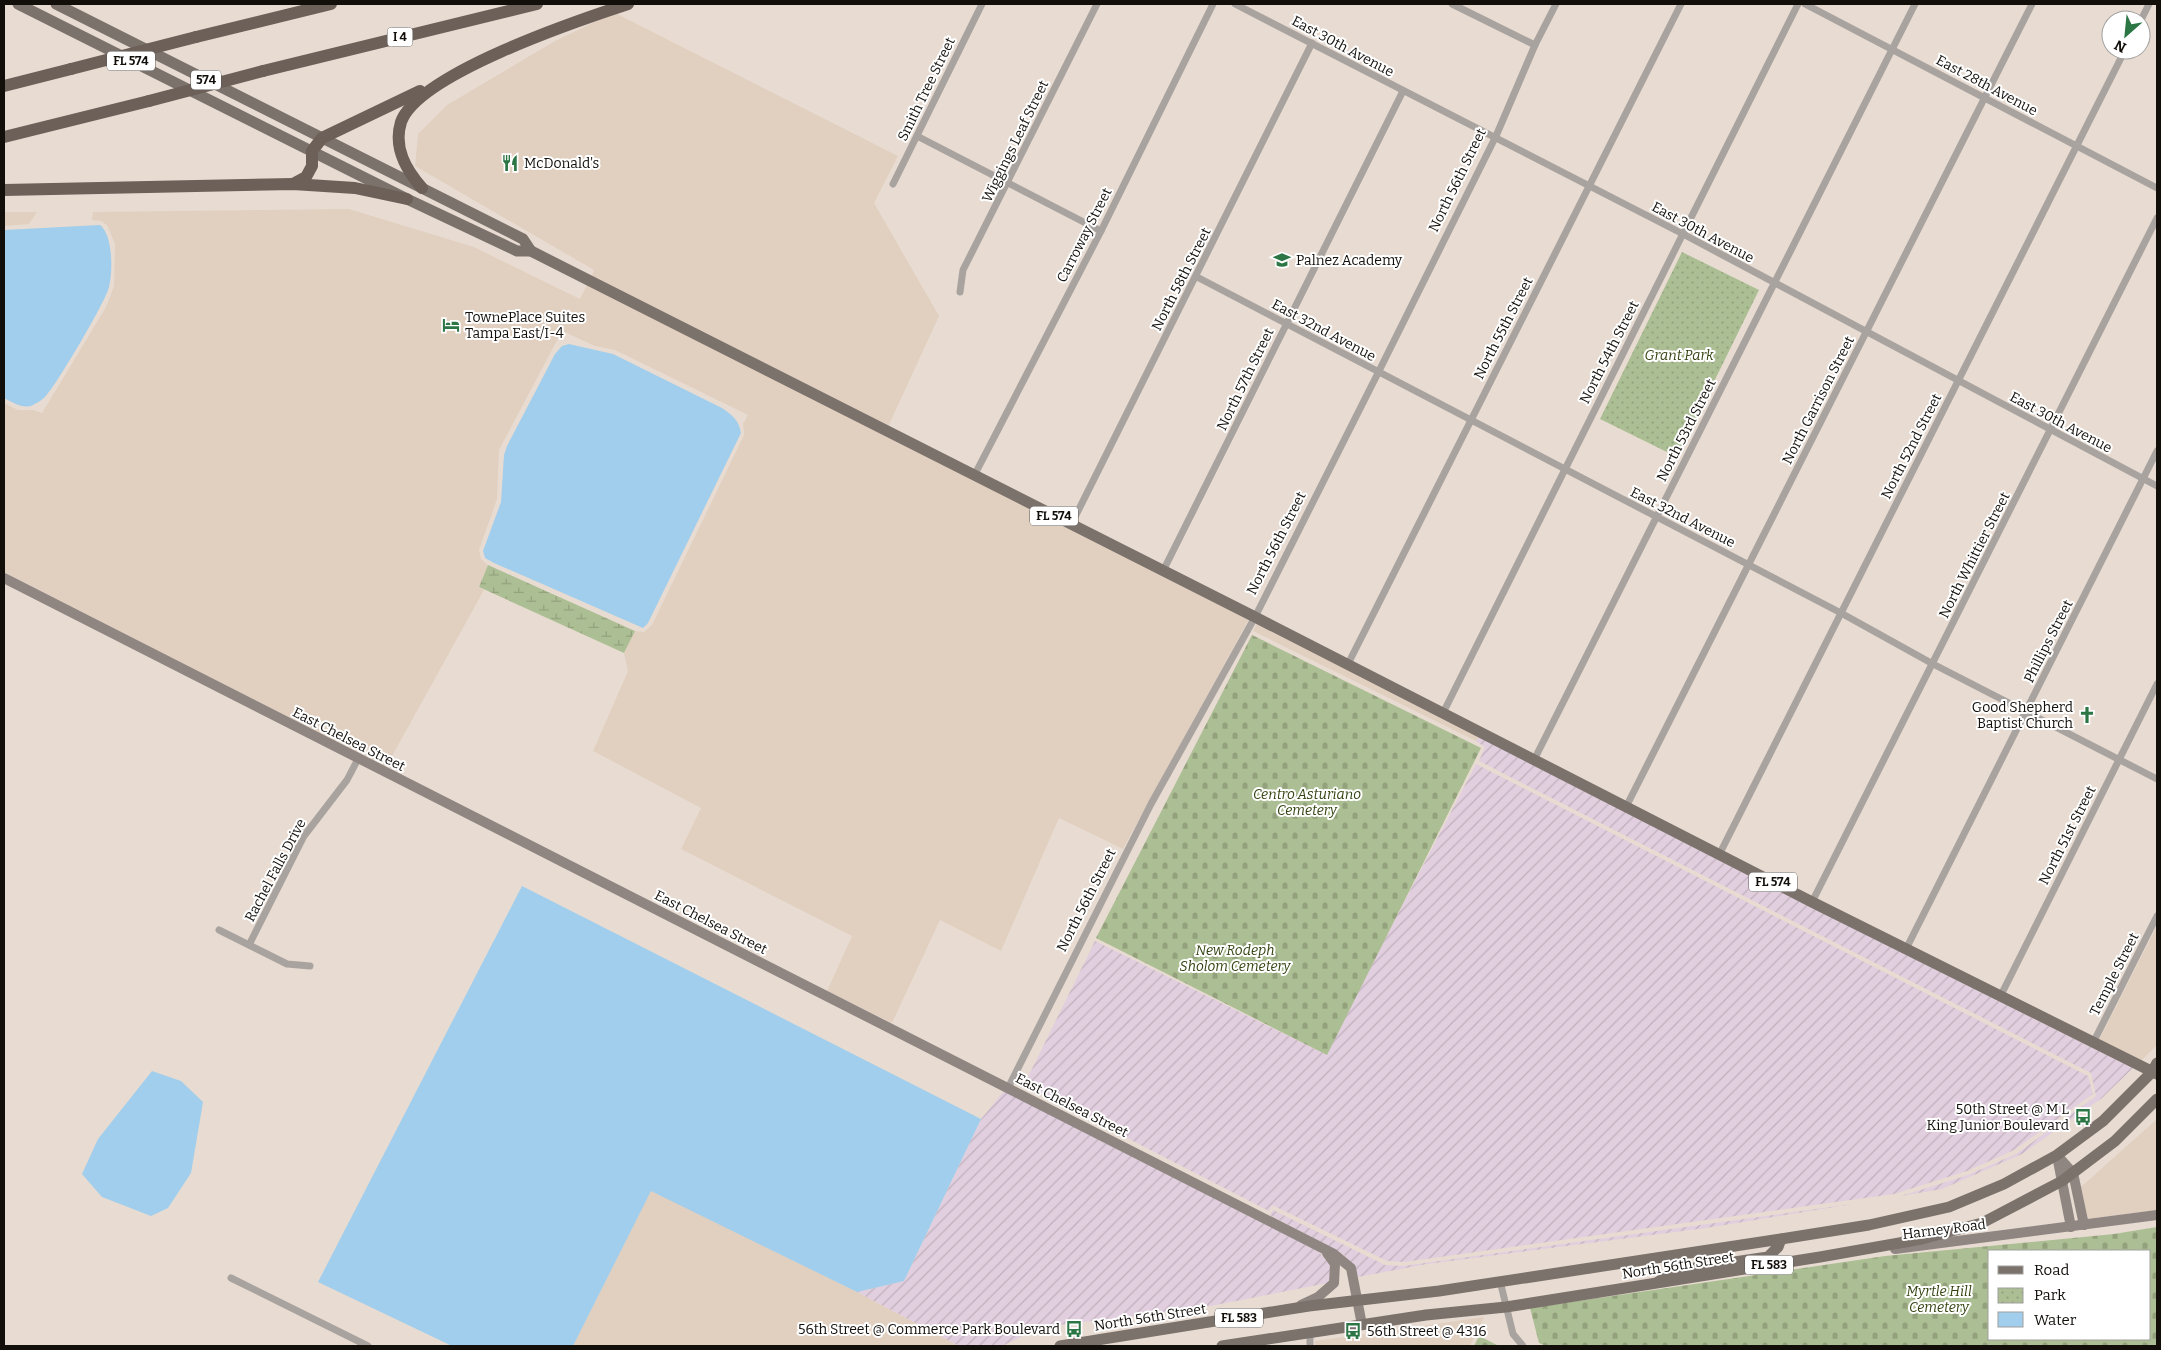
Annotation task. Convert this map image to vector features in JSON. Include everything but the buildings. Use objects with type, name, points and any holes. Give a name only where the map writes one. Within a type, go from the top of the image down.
[{"type":"highway","points":[[4,86],[331,4]]},
{"type":"highway","name":"I 4","points":[[4,137],[536,4]]},
{"type":"highway","points":[[293,184],[306,177],[312,166],[312,151],[322,138],[487,59],[628,4]]},
{"type":"highway","points":[[422,188],[407,171],[400,154],[401,122],[412,104],[436,86],[487,59]]},
{"type":"highway","points":[[4,190],[293,184],[355,188],[407,199]]},
{"type":"main road","name":"FL 574","points":[[18,4],[407,199],[517,251],[531,251],[1163,570],[2000,997],[2093,1043],[2155,1070]]},
{"type":"main road","name":"574","points":[[56,4],[523,239],[531,251]]},
{"type":"main road","name":"FL 583","points":[[2057,1155],[2103,1121],[2155,1070]]},
{"type":"main road","name":"North 56th Street","points":[[1222,1346],[1426,1315],[1506,1307],[1922,1239],[1982,1223],[2062,1181],[2115,1141],[2157,1099]]},
{"type":"main road","name":"North 56th Street","points":[[1060,1346],[1295,1309],[1500,1281],[1869,1225],[1950,1208],[2004,1184],[2057,1155]]},
{"type":"main road","points":[[1656,1283],[1674,1271],[1768,1257],[1778,1247],[1781,1239]]},
{"type":"street","name":"Smith Tree Street","points":[[892,184],[982,4]]},
{"type":"street","name":"Wiggings Leaf Street","points":[[960,292],[963,270],[1097,4]]},
{"type":"street","name":"Carroway Street","points":[[974,476],[1101,231],[1213,4]]},
{"type":"street","name":"East 30th Avenue","points":[[1235,4],[1403,91],[1496,136],[2157,486]]},
{"type":"street","points":[[1452,4],[1535,46]]},
{"type":"street","name":"North 56th Street","points":[[1008,1088],[1151,804],[1255,617],[1496,136],[1535,46],[1556,4]]},
{"type":"street","name":"North 55th Street","points":[[1348,664],[1681,4]]},
{"type":"street","name":"North 54th Street","points":[[1444,713],[1564,469],[1798,4]]},
{"type":"street","name":"East 28th Avenue","points":[[1805,4],[2157,188]]},
{"type":"street","name":"North 53rd Street","points":[[1534,760],[1915,4]]},
{"type":"street","name":"North Garrison Street","points":[[1626,807],[2032,4]]},
{"type":"street","name":"North 58th Street","points":[[1071,525],[1312,43]]},
{"type":"street","name":"North 52nd Street","points":[[1719,855],[2120,60]]},
{"type":"street","name":"North 57th Street","points":[[1163,570],[1403,91]]},
{"type":"street","points":[[917,136],[1101,231]]},
{"type":"street","name":"North Whittier Street","points":[[1812,902],[2157,218]]},
{"type":"street","name":"East 32nd Avenue","points":[[1196,277],[1470,422],[1841,613],[1933,664],[2157,779]]},
{"type":"street","name":"Phillips Street","points":[[1906,949],[2157,451]]},
{"type":"street","name":"East Chelsea Street","points":[[4,578],[1321,1247],[1347,1263],[1359,1300],[1362,1325]]},
{"type":"street","name":"North 51st Street","points":[[2000,997],[2157,684]]},
{"type":"street","name":"Rachel Falls Drive","points":[[249,945],[304,836],[347,780],[358,759]]},
{"type":"street","name":"Temple Street","points":[[2093,1043],[2157,916]]},
{"type":"street","points":[[219,930],[287,964],[310,966]]},
{"type":"street","points":[[2057,1155],[2073,1173],[2084,1225]]},
{"type":"street","points":[[2057,1155],[2070,1226]]},
{"type":"street","name":"Harney Road","points":[[1820,1257],[2157,1215]]},
{"type":"street","points":[[1295,1309],[1318,1297],[1334,1283],[1335,1264],[1321,1247]]},
{"type":"street","points":[[232,1278],[368,1346]]},
{"type":"street","points":[[1500,1281],[1513,1334],[1523,1346]]},
{"type":"street","points":[[1310,1333],[1310,1346]]},
{"type":"shaded area","points":[[617,14],[898,156],[874,203],[939,316],[888,427],[592,276],[594,270],[415,166],[418,134],[447,105],[555,41],[605,17]]},
{"type":"shaded area","points":[[349,209],[474,247],[580,299],[587,285],[1249,619],[1123,849],[1059,818],[1001,951],[940,920],[892,1023],[827,991],[852,936],[681,849],[701,808],[593,751],[628,671],[624,653],[635,631],[644,632],[652,625],[744,435],[743,424],[748,415],[615,350],[595,346],[562,331],[499,450],[497,499],[479,550],[481,559],[488,565],[479,587],[484,590],[386,767],[4,572],[4,403],[18,410],[33,410],[42,413],[106,307],[114,286],[115,244],[107,225],[101,221],[92,220],[93,212]]},
{"type":"shaded area","points":[[4,212],[37,212],[29,224],[4,226]]},
{"type":"shaded area","points":[[1257,623],[1479,737],[1476,741],[1253,631]]},
{"type":"shaded area","points":[[1479,737],[1806,905],[2133,1068],[2102,1098],[2022,1154],[1942,1189],[1901,1196],[1968,1175],[2016,1154],[2096,1096],[2091,1073],[1479,761],[1485,747],[1476,741]]},
{"type":"shaded area","points":[[1476,764],[2088,1076],[2093,1094],[2014,1150],[1967,1171],[1894,1194],[1404,1262],[1387,1261],[1272,1205],[1269,1211],[1024,1085],[1095,941],[1325,1054]]},
{"type":"shaded area","points":[[2157,926],[2157,1045],[2141,1061],[2099,1040]]},
{"type":"shaded area","points":[[1004,1091],[1318,1251],[1331,1266],[1331,1276],[1328,1283],[1200,1308],[1042,1327],[1002,1346],[959,1346],[857,1292],[904,1281],[981,1119]]},
{"type":"shaded area","points":[[2157,1119],[2157,1210],[2088,1219],[2081,1187]]},
{"type":"shaded area","points":[[651,1190],[857,1292],[959,1346],[573,1346]]},
{"type":"shaded area","points":[[1859,1203],[1706,1228],[1427,1264],[1358,1277],[1354,1265],[1344,1255],[1270,1215],[1273,1210],[1385,1265],[1403,1266]]},
{"type":"shaded area","points":[[1484,1317],[1470,1346],[1315,1346],[1315,1341]]},
{"type":"green space","name":"Grant Park","points":[[1682,252],[1759,290],[1677,457],[1600,419]]},
{"type":"green space","points":[[488,565],[635,631],[624,653],[479,587]]},
{"type":"green space","name":"Centro Asturiano Cemetery","points":[[1252,635],[1481,748],[1327,1055],[1096,938]]},
{"type":"green space","name":"Myrtle Hill Cemetery","points":[[2157,1227],[2157,1346],[1546,1346],[1539,1343],[1530,1308],[1885,1256],[2114,1234]]},
{"type":"green space","points":[[1479,1336],[1499,1346],[1474,1346]]},
{"type":"water","points":[[100,225],[110,245],[111,272],[106,295],[90,325],[51,390],[44,398],[26,407],[4,398],[4,230]]},
{"type":"water","points":[[569,344],[613,354],[722,408],[734,418],[740,428],[741,433],[648,623],[643,628],[494,563],[485,558],[483,551],[501,502],[504,455],[507,446],[555,354],[562,346]]},
{"type":"water","points":[[522,886],[981,1119],[904,1281],[857,1292],[651,1191],[573,1346],[452,1346],[318,1282]]},
{"type":"water","points":[[152,1071],[181,1081],[203,1102],[191,1173],[168,1208],[151,1216],[102,1197],[82,1174],[98,1139]]},
{"type":"place","name":"McDonald's","points":[[510,163]]},
{"type":"place","name":"Palnez Academy","points":[[1282,260]]},
{"type":"place","name":"TownePlace Suites Tampa East/I-4","points":[[451,325]]},
{"type":"place","name":"Good Shepherd Baptist Church","points":[[2087,715]]},
{"type":"place","name":"50th Street @ M L King Junior Boulevard","points":[[2083,1117]]},
{"type":"place","name":"56th Street @ Commerce Park Boulevard","points":[[1074,1329]]},
{"type":"place","name":"56th Street @ 4316","points":[[1353,1331]]},
{"type":"park label","name":"New Rodeph Sholom Cemetery","points":[[1235,958]]}]
